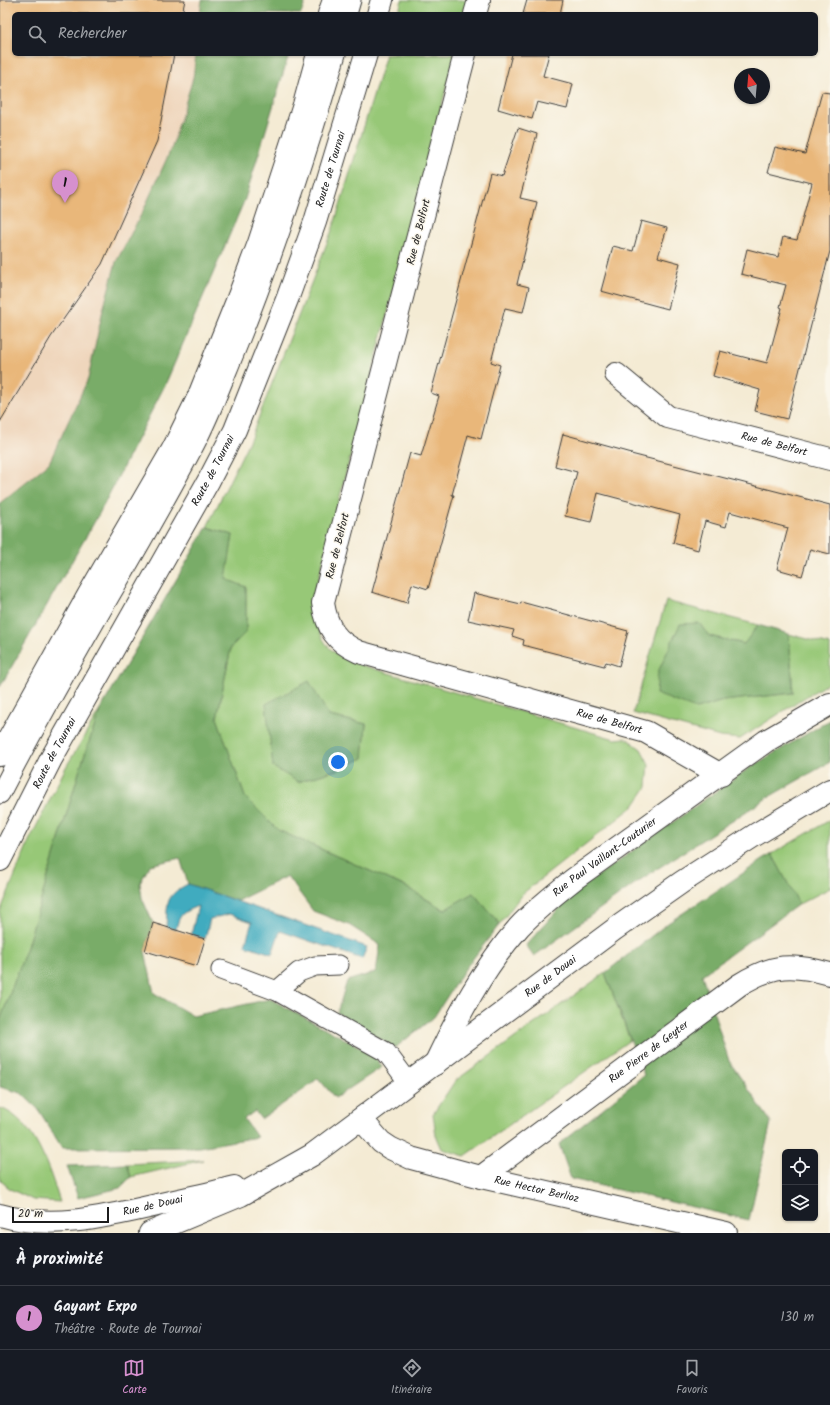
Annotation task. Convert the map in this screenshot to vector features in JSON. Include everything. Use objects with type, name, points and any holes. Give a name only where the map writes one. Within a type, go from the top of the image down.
[{"type":"street","points":[[330,12],[334,0]]},
{"type":"street","points":[[379,12],[382,0]]},
{"type":"street","points":[[476,12],[479,0]]},
{"type":"street","points":[[0,755],[89,594],[173,449],[198,398],[259,243],[304,105],[317,56]]},
{"type":"street","name":"Route de Tournai","points":[[0,860],[50,759],[206,487],[235,430],[286,304],[315,222],[365,56]]},
{"type":"street","name":"Rue de Belfort","points":[[464,56],[323,603],[325,616],[330,628],[338,639],[347,647],[359,652],[646,732],[721,775]]},
{"type":"street","name":"Rue de Belfort","points":[[616,374],[668,417],[830,459]]},
{"type":"street","name":"Rue Paul Vaillant-Couturier","points":[[435,1064],[453,1026],[476,985],[520,926],[554,895],[766,741],[830,704]]},
{"type":"street","name":"Rue de Douai","points":[[150,1233],[241,1195],[312,1155],[615,929],[682,882],[755,835],[830,790]]},
{"type":"street","name":"Rue Pierre de Geyter","points":[[481,1177],[753,976],[768,970],[797,966],[830,974]]},
{"type":"street","name":"Rue Hector Berlioz","points":[[361,1119],[381,1142],[411,1158],[481,1177],[726,1233]]},
{"type":"street","name":"Rue de Douai","points":[[0,1215],[39,1222],[72,1221],[172,1202],[279,1174]]},
{"type":"lane","points":[[348,12],[351,0]]},
{"type":"lane","points":[[0,794],[44,709],[197,441],[251,314],[313,134],[335,56]]},
{"type":"lane","points":[[277,991],[298,972],[315,966],[339,965]]},
{"type":"lane","points":[[221,970],[277,991],[386,1052],[409,1083]]},
{"type":"shaded area","points":[[0,0],[202,0],[200,12],[12,12],[12,56],[196,56],[193,78],[172,147],[143,211],[116,262],[102,314],[88,379],[49,463],[0,503]]},
{"type":"green space","points":[[202,0],[306,0],[302,12],[200,12]]},
{"type":"green space","points":[[402,0],[468,0],[465,12],[399,12]]},
{"type":"green space","points":[[196,56],[288,56],[245,199],[166,383],[99,514],[0,687],[0,503],[49,463],[88,379],[102,314],[116,262],[143,211],[172,147],[193,78]]},
{"type":"green space","points":[[385,56],[454,56],[313,600],[319,630],[326,644],[339,655],[354,663],[615,739],[626,738],[641,749],[649,764],[647,787],[634,806],[522,894],[500,924],[473,893],[445,910],[406,887],[278,830],[245,797],[217,718],[231,647],[246,632],[246,587],[225,579],[233,535],[207,527],[251,437],[334,225]],"holes":[[[329,716],[366,724],[363,758],[339,769],[298,782]]]},
{"type":"green space","points":[[207,527],[233,535],[226,579],[246,587],[246,632],[231,647],[217,718],[245,797],[278,830],[406,887],[444,910],[473,893],[500,924],[465,969],[434,1017],[395,1048],[337,1013],[347,981],[376,972],[380,945],[349,925],[313,911],[287,876],[237,901],[188,884],[180,858],[150,865],[140,883],[142,898],[153,923],[145,951],[154,993],[193,1016],[270,999],[373,1054],[382,1067],[335,1098],[318,1078],[309,1086],[261,1119],[255,1111],[244,1119],[257,1137],[200,1147],[62,1148],[38,1109],[21,1093],[0,1087],[0,1021],[27,947],[80,769],[100,710]]},
{"type":"green space","points":[[666,601],[758,625],[745,644],[709,636],[699,623],[696,709],[723,701],[793,693],[789,634],[830,645],[830,682],[740,739],[720,737],[633,713]]},
{"type":"green space","points":[[699,623],[709,636],[744,644],[758,625],[789,634],[793,693],[723,701],[696,709],[656,694],[658,672],[680,624]]},
{"type":"green space","points":[[309,681],[329,716],[366,724],[363,758],[339,769],[298,782],[273,767],[266,704]]},
{"type":"green space","points":[[100,710],[80,769],[27,947],[0,1021],[0,912],[29,841],[66,767]]},
{"type":"green space","points":[[830,720],[830,762],[767,798],[643,878],[534,956],[526,945],[572,894],[749,768]]},
{"type":"green space","points":[[830,820],[830,888],[799,904],[772,854]]},
{"type":"green space","points":[[772,854],[799,904],[702,975],[729,1061],[771,1122],[749,1220],[571,1179],[559,1144],[644,1075],[605,973],[668,923]]},
{"type":"green space","points":[[605,973],[630,1040],[465,1156],[442,1149],[436,1135],[433,1114],[455,1081]]},
{"type":"green space","points":[[0,1108],[12,1114],[31,1134],[46,1162],[60,1202],[33,1200],[10,1189],[0,1180]]},
{"type":"green space","points":[[203,1160],[131,1177],[127,1164]]},
{"type":"green space","points":[[127,1164],[131,1177],[120,1188],[78,1198],[67,1166]]},
{"type":"water","points":[[188,884],[367,947],[362,959],[280,931],[272,954],[245,945],[252,922],[229,914],[210,919],[205,939],[191,935],[198,906],[182,914],[176,930],[166,927],[168,906],[171,897],[180,888]]},
{"type":"building","points":[[0,0],[185,0],[182,12],[12,12],[12,56],[174,56],[157,141],[102,264],[51,337],[0,422]]},
{"type":"building","points":[[527,0],[563,0],[560,12],[524,12]]},
{"type":"building","points":[[511,56],[548,56],[543,76],[573,84],[567,109],[537,102],[532,119],[498,109]]},
{"type":"building","points":[[822,92],[830,93],[830,251],[787,419],[755,411],[760,390],[713,376],[720,351],[767,363],[782,308],[780,307],[786,285],[741,274],[747,249],[778,257],[783,237],[797,240],[812,183],[768,172],[775,147],[805,154]]},
{"type":"building","points":[[518,128],[537,134],[520,198],[537,202],[517,284],[529,287],[523,312],[505,308],[491,362],[500,365],[481,439],[468,435],[452,495],[454,495],[428,589],[412,584],[407,603],[372,592],[410,453],[421,456],[439,396],[431,393],[490,173],[502,176]]},
{"type":"building","points":[[641,221],[667,228],[658,257],[680,263],[668,309],[601,291],[613,246],[633,251]]},
{"type":"building","points":[[563,434],[632,453],[631,454],[830,505],[830,554],[810,549],[802,576],[777,569],[788,528],[730,512],[726,527],[705,521],[698,550],[673,543],[680,515],[598,493],[591,522],[565,516],[577,472],[555,466]]},
{"type":"building","points":[[474,593],[521,604],[521,602],[628,631],[619,666],[606,662],[604,666],[523,645],[524,640],[512,636],[514,630],[468,620]]},
{"type":"building","points":[[153,923],[205,939],[197,966],[145,951]]},
{"type":"place","name":"Gayant Expo","points":[[65,203]]}]
